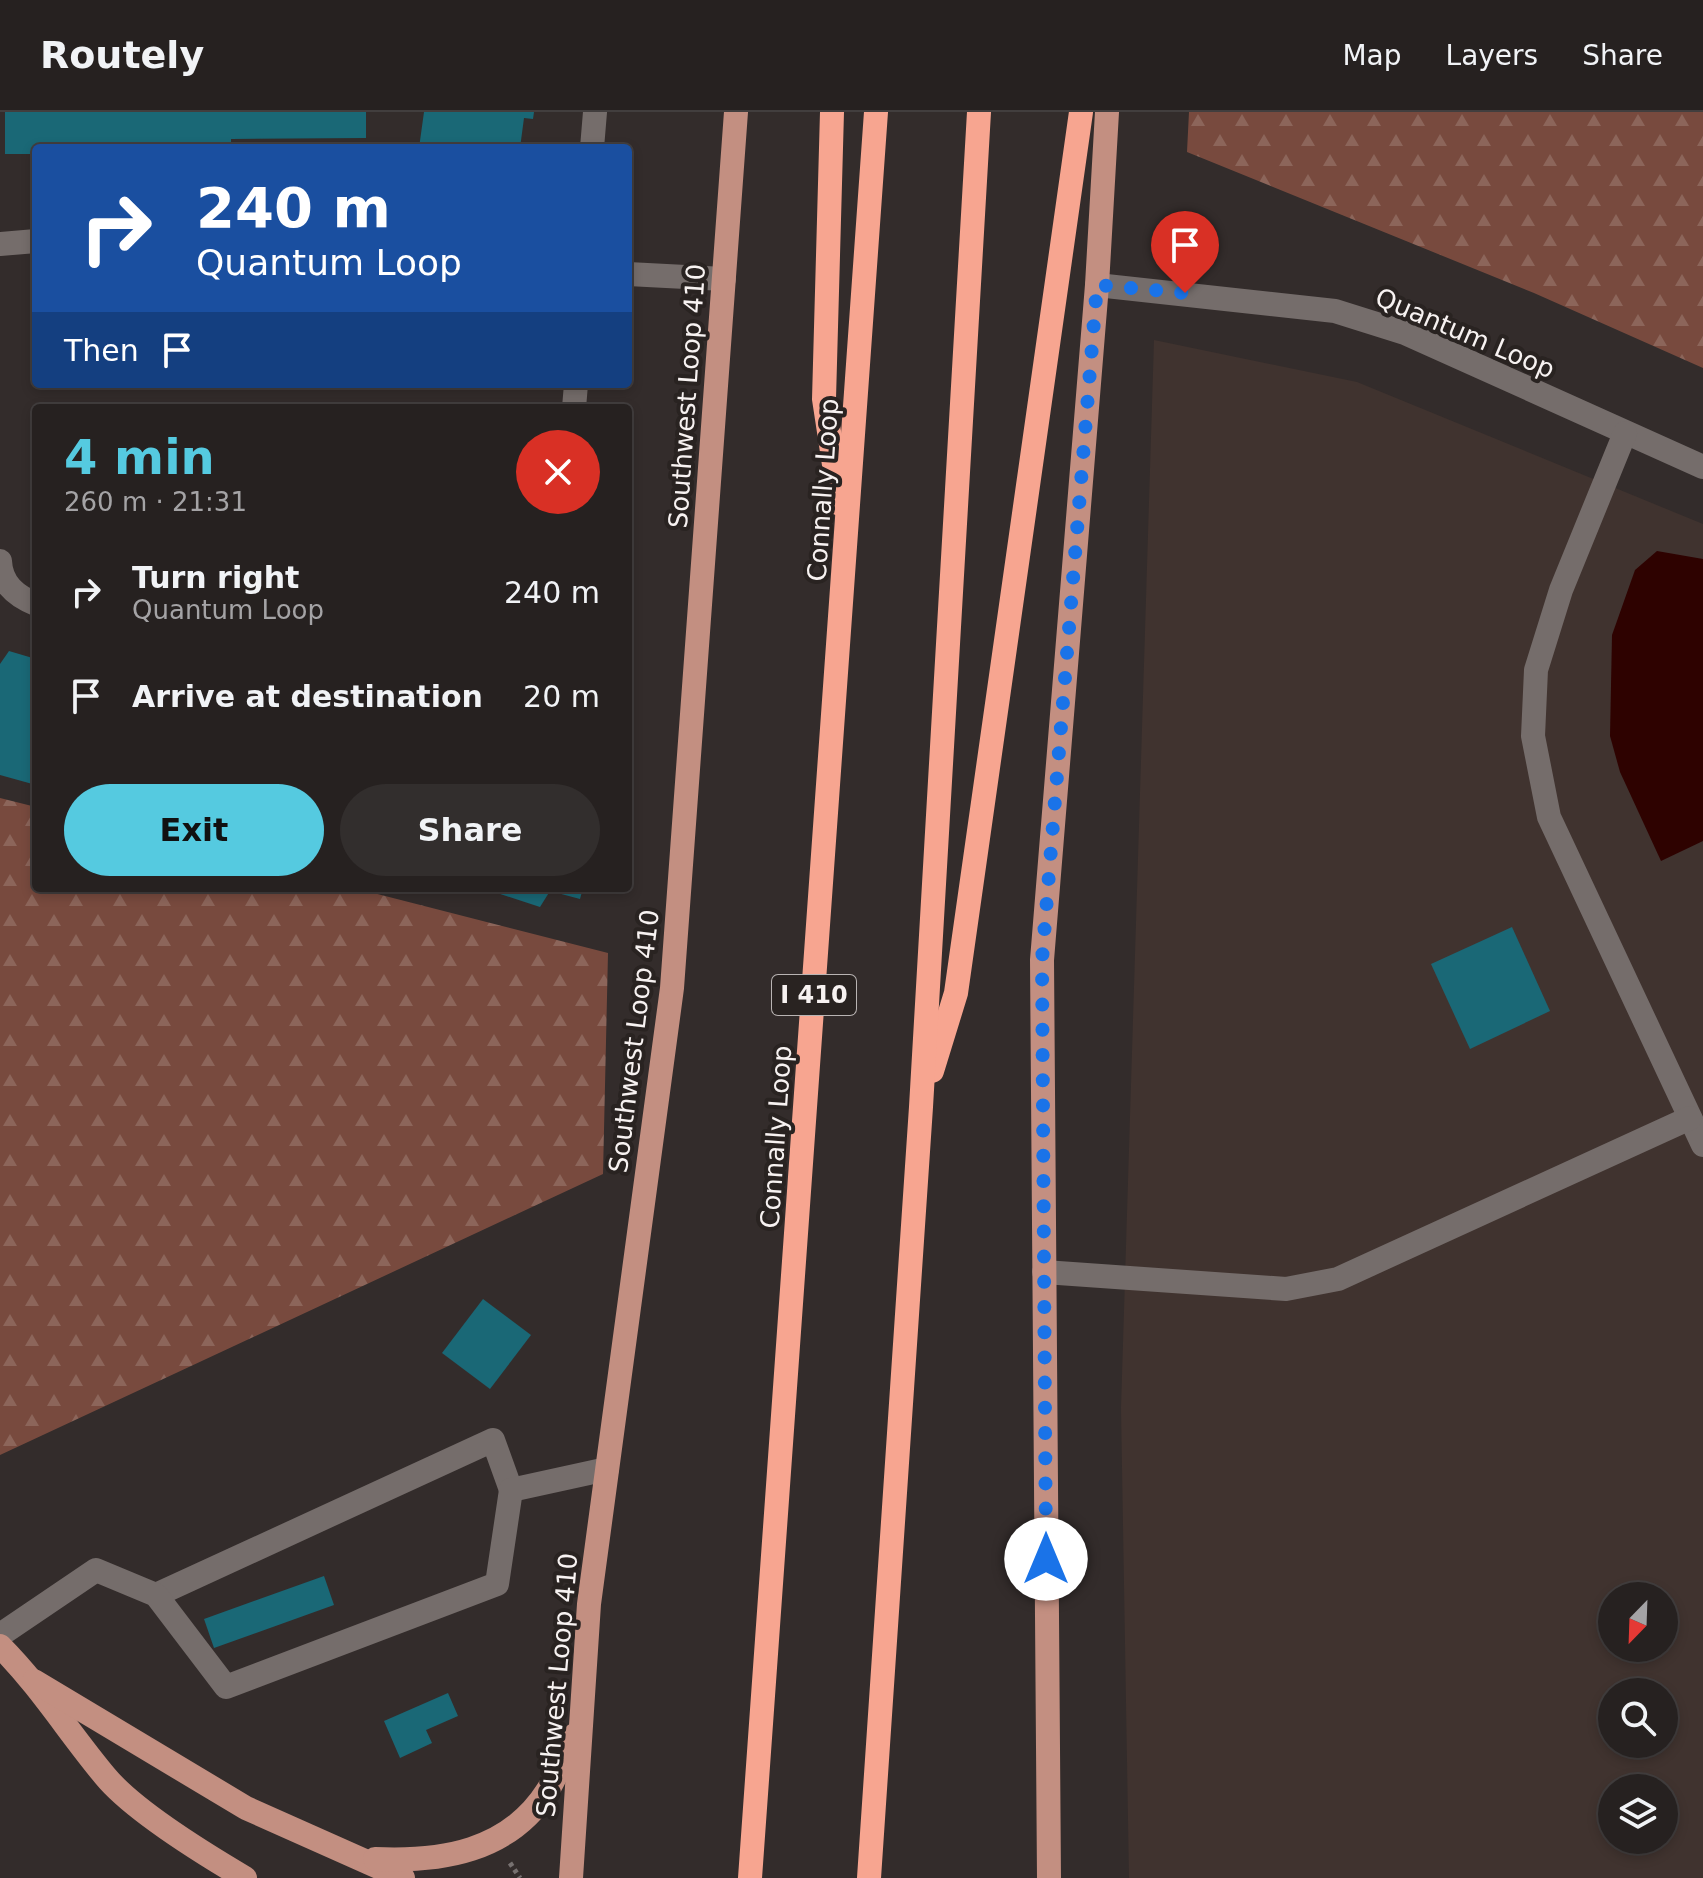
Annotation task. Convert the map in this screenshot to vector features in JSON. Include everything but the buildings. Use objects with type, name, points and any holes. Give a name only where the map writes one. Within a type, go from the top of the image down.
[{"type":"highway","points":[[832,112],[824,399],[847,552]]},
{"type":"highway","name":"Connally Loop","points":[[750,1878],[876,112]]},
{"type":"highway","points":[[869,1878],[921,1107],[979,112]]},
{"type":"highway","points":[[921,1107],[956,993],[1081,112]]},
{"type":"main road","name":"Southwest Loop 410","points":[[571,1878],[589,1604],[672,988],[736,112]]},
{"type":"main road","points":[[1049,1878],[1042,960],[1097,285],[1107,112]]},
{"type":"main road","points":[[0,1646],[34,1681],[107,1779],[172,1830],[245,1878]]},
{"type":"main road","points":[[34,1681],[246,1808],[403,1878]]},
{"type":"main road","points":[[357,1858],[423,1861],[470,1852],[501,1836],[526,1817],[547,1791],[580,1725]]},
{"type":"street","points":[[592,144],[595,112]]},
{"type":"street","points":[[0,244],[32,241]]},
{"type":"street","points":[[632,274],[724,279]]},
{"type":"street","name":"Quantum Loop","points":[[1097,285],[1335,311],[1405,333],[1703,467]]},
{"type":"street","points":[[1625,433],[1561,590],[1536,670],[1533,736],[1549,817],[1703,1145]]},
{"type":"street","points":[[0,561],[1,574],[18,597],[32,602]]},
{"type":"street","points":[[1044,1272],[1286,1289],[1338,1279],[1690,1118]]},
{"type":"street","points":[[0,1635],[96,1570],[156,1595],[226,1687],[497,1584],[511,1490],[493,1440],[156,1595]]},
{"type":"street","points":[[511,1490],[607,1469]]},
{"type":"shaded area","points":[[1154,340],[1357,382],[1703,524],[1703,1878],[1129,1878],[1121,1408]]},
{"type":"shaded area","points":[[1657,551],[1703,559],[1703,841],[1661,861],[1620,772],[1610,736],[1612,635],[1635,570]]},
{"type":"green space","points":[[1189,112],[1703,112],[1703,368],[1534,293],[1187,152]]},
{"type":"green space","points":[[0,798],[32,806],[32,892],[370,892],[608,953],[603,1174],[0,1455]]},
{"type":"route","points":[[1046,1559],[1042,960],[1097,285],[1185,293]]}]
